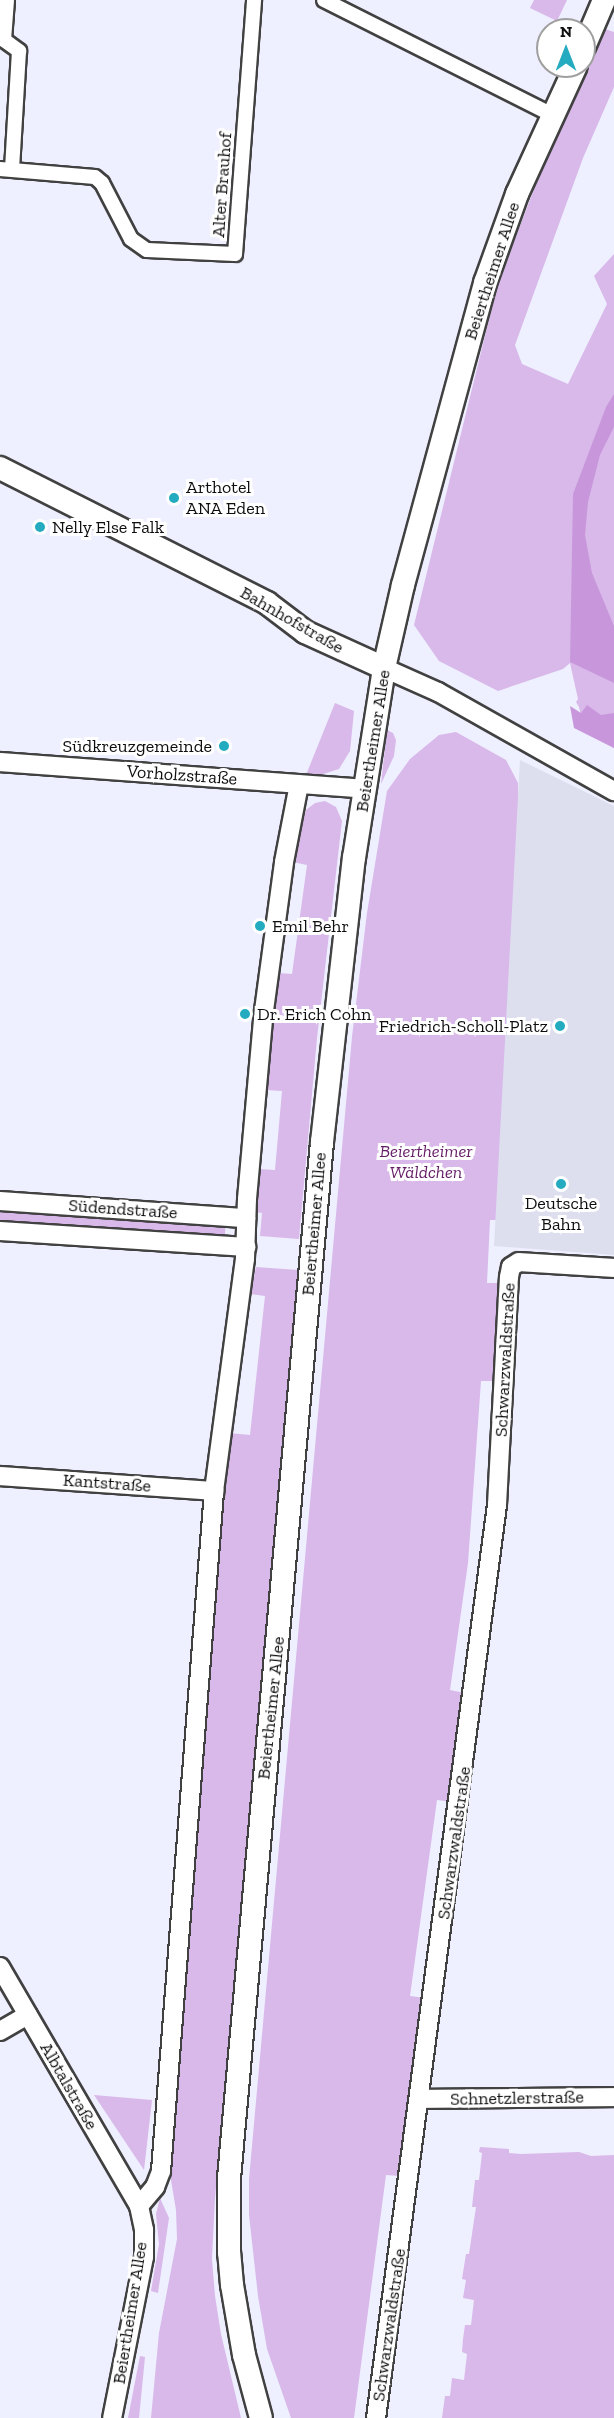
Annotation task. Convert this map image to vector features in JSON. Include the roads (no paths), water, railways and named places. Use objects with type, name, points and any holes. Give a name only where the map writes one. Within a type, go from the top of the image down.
[{"type":"street","name":"Alter Brauhof","points":[[7,0],[2,41],[19,51],[6,169],[95,177],[102,183],[131,239],[147,250],[235,254],[254,0]]},
{"type":"street","points":[[324,0],[555,116]]},
{"type":"street","points":[[596,19],[604,0]]},
{"type":"street","name":"Beiertheimer Allee","points":[[262,2415],[244,2355],[232,2285],[229,2253],[229,2178],[332,1034],[364,789],[384,668],[485,283],[517,194],[571,78]]},
{"type":"street","name":"Bahnhofstraße","points":[[0,468],[267,603],[315,637],[438,692],[614,791]]},
{"type":"street","name":"Vorholzstraße","points":[[0,762],[364,789]]},
{"type":"street","points":[[139,2205],[155,2187],[161,2171],[214,1491],[246,1247],[247,1199],[263,1018],[284,862],[299,784]]},
{"type":"street","name":"Südendstraße","points":[[0,1201],[246,1218]]},
{"type":"street","name":"Südendstraße","points":[[0,1231],[246,1247]]},
{"type":"street","name":"Schwarzwaldstraße","points":[[376,2418],[497,1505],[511,1267],[519,1262],[614,1268]]},
{"type":"street","name":"Kantstraße","points":[[0,1476],[214,1491]]},
{"type":"street","name":"Albtalstraße","points":[[0,1967],[139,2205]]},
{"type":"street","points":[[0,2031],[28,2015]]},
{"type":"street","name":"Schnetzlerstraße","points":[[420,2099],[614,2097]]},
{"type":"street","name":"Beiertheimer Allee","points":[[112,2418],[144,2257],[144,2230],[139,2205]]},
{"type":"place","name":"Arthotel ANA Eden","points":[[174,498]]},
{"type":"place","name":"Nelly Else Falk","points":[[40,527]]},
{"type":"place","name":"Südkreuzgemeinde","points":[[224,746]]},
{"type":"place","name":"Emil Behr","points":[[260,926]]},
{"type":"place","name":"Dr. Erich Cohn","points":[[245,1014]]},
{"type":"place","name":"Friedrich-Scholl-Platz","points":[[560,1026]]},
{"type":"place","name":"Deutsche Bahn","points":[[561,1184]]},
{"type":"park label","name":"Beiertheimer Wäldchen","points":[[426,1162]]}]
